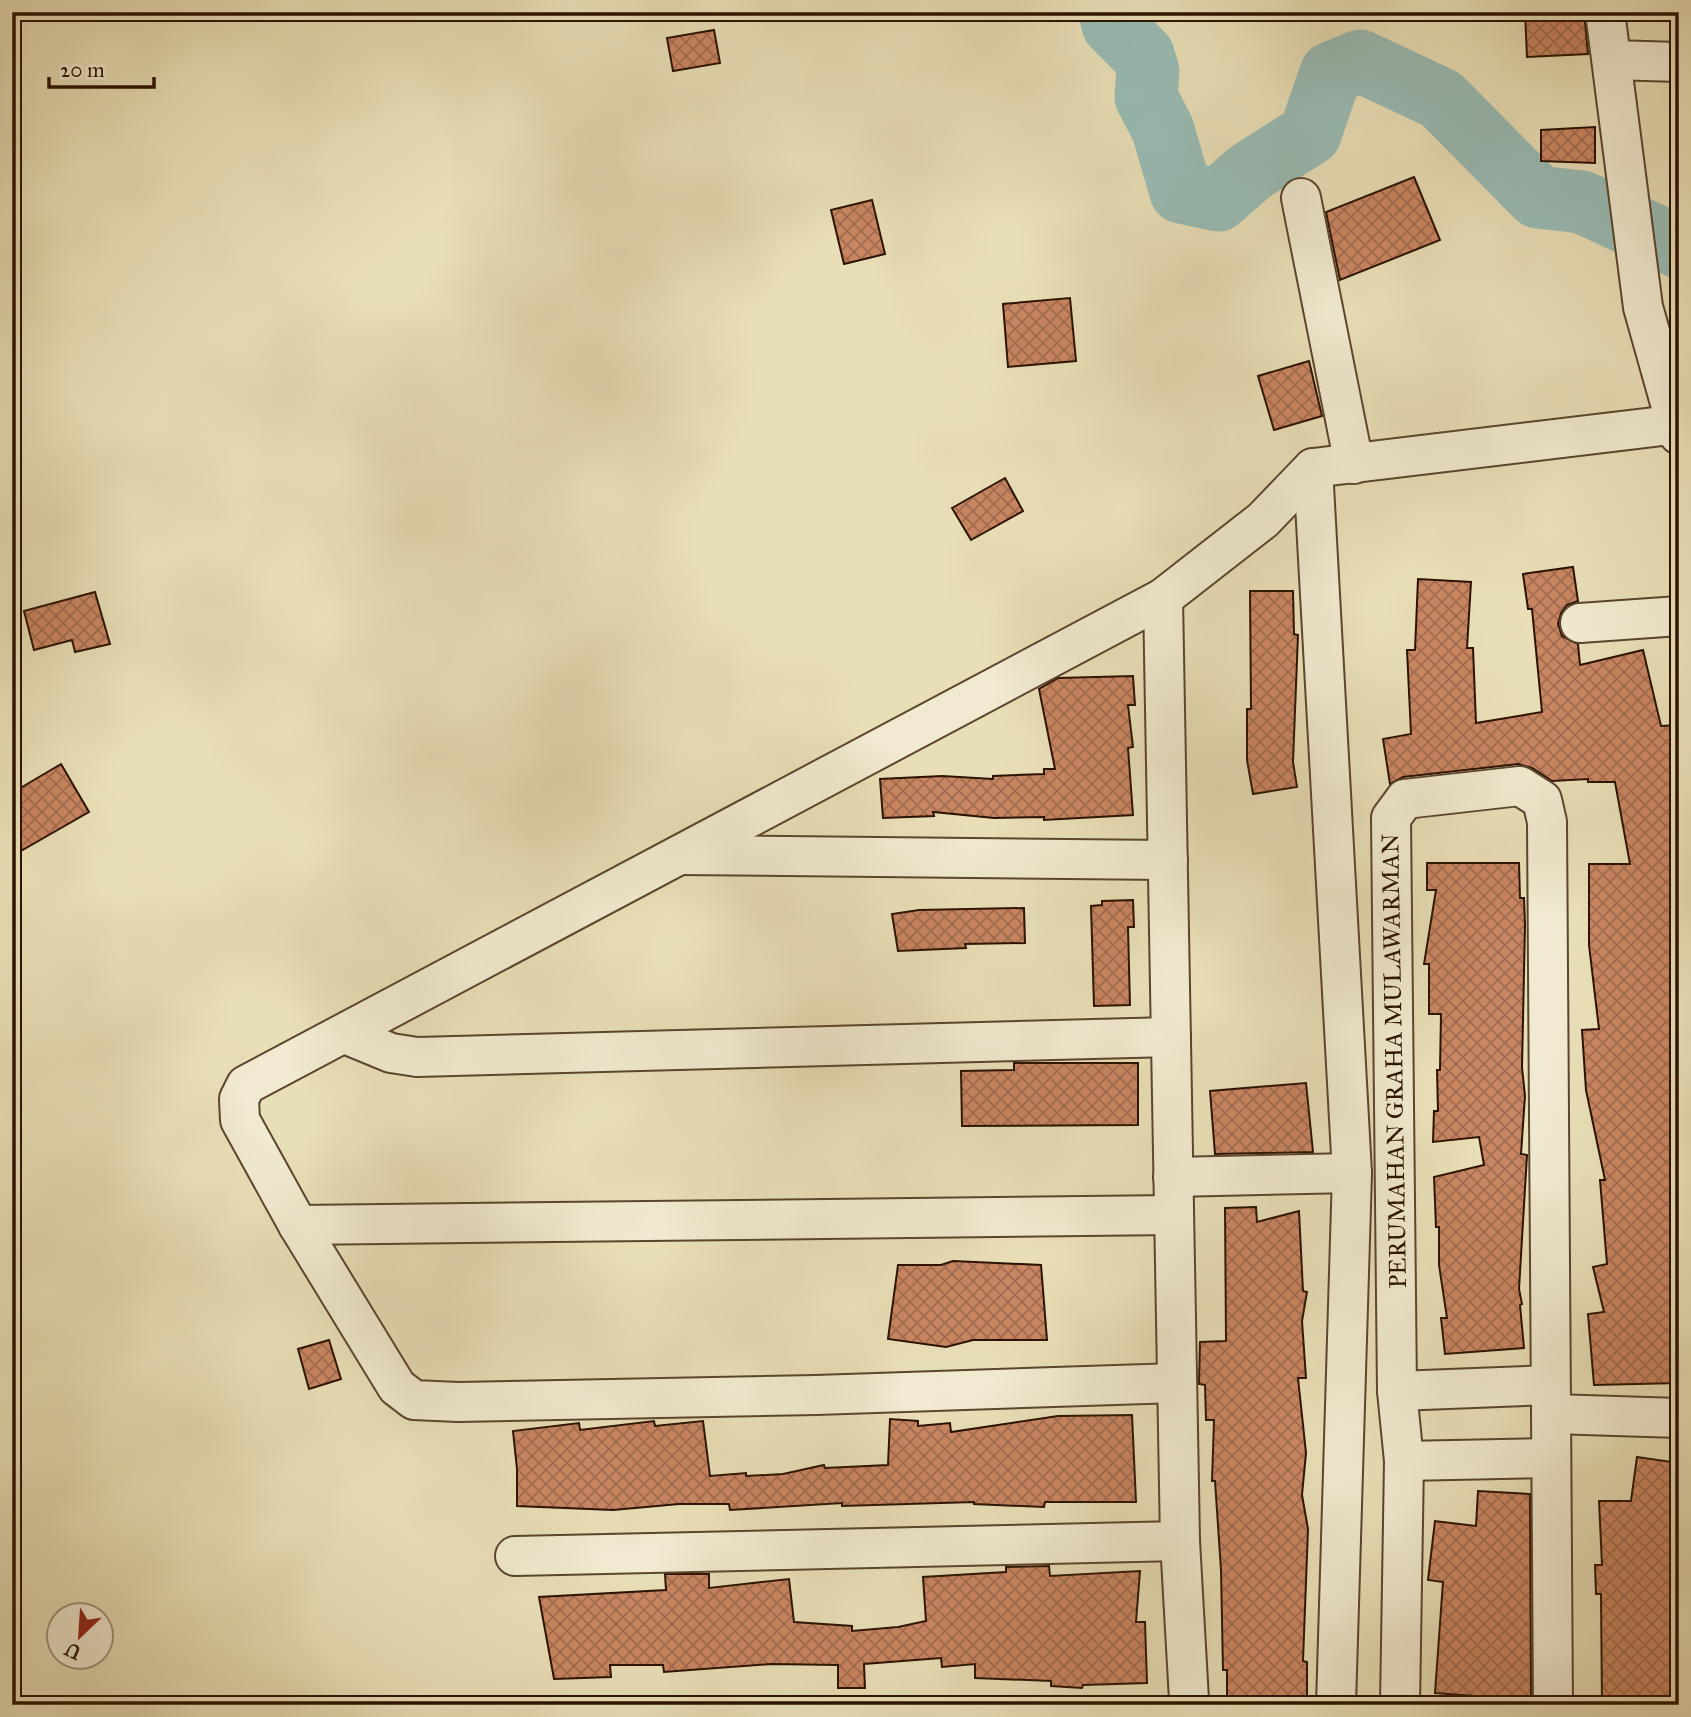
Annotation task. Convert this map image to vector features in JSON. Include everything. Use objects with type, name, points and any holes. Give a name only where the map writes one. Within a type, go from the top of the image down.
[{"type":"street","points":[[1177,1383],[816,1395],[458,1402],[414,1399],[397,1387],[298,1225],[240,1121],[239,1099],[246,1085],[1163,598],[1263,520],[1314,468],[1678,428],[1643,307],[1605,12]]},
{"type":"street","points":[[1612,60],[1679,62]]},
{"type":"street","points":[[1301,198],[1354,464]]},
{"type":"street","points":[[1314,468],[1352,1173],[1336,1705]]},
{"type":"street","points":[[1163,598],[1180,1541],[1188,1700],[1186,1705]]},
{"type":"street","points":[[1580,623],[1679,616]]},
{"type":"street","name":"PERUMAHAN GRAHA MULAWARMAN","points":[[1400,1705],[1404,1461],[1397,1391],[1391,818],[1405,799],[1520,786],[1542,800],[1547,822],[1553,1705]]},
{"type":"street","points":[[675,855],[1168,860]]},
{"type":"street","points":[[345,1034],[391,1053],[417,1057],[1171,1037]]},
{"type":"street","points":[[1173,1177],[1352,1173]]},
{"type":"street","points":[[298,1225],[1174,1215]]},
{"type":"street","points":[[1397,1391],[1551,1399],[1679,1418]]},
{"type":"street","points":[[1404,1461],[1551,1458]]},
{"type":"street","points":[[515,1556],[1180,1541]]},
{"type":"building","points":[[1525,12],[1584,12],[1588,54],[1527,57]]},
{"type":"building","points":[[714,30],[720,63],[673,71],[667,38]]},
{"type":"building","points":[[1595,127],[1595,163],[1541,161],[1541,130]]},
{"type":"building","points":[[1414,177],[1440,240],[1340,280],[1326,212]]},
{"type":"building","points":[[872,200],[885,254],[844,264],[831,210]]},
{"type":"building","points":[[1070,298],[1076,361],[1008,367],[1003,304]]},
{"type":"building","points":[[1309,361],[1322,416],[1274,430],[1258,376]]},
{"type":"building","points":[[1005,478],[1023,511],[971,540],[952,508]]},
{"type":"building","points":[[1573,567],[1578,601],[1567,605],[1558,624],[1562,636],[1578,644],[1580,665],[1643,650],[1661,726],[1679,725],[1679,1383],[1594,1385],[1588,1314],[1604,1312],[1593,1267],[1607,1264],[1600,1180],[1605,1180],[1586,1090],[1582,1030],[1599,1029],[1589,945],[1589,864],[1630,864],[1615,782],[1588,782],[1588,779],[1552,781],[1532,768],[1518,764],[1403,777],[1390,784],[1383,739],[1411,734],[1407,650],[1415,650],[1418,579],[1471,582],[1467,648],[1473,648],[1476,723],[1542,712],[1532,609],[1528,609],[1523,574]]},
{"type":"building","points":[[1250,591],[1293,591],[1294,634],[1298,635],[1293,762],[1297,787],[1253,794],[1247,760],[1247,709],[1251,709]]},
{"type":"building","points":[[95,592],[110,644],[75,652],[72,640],[34,650],[24,611]]},
{"type":"building","points":[[1133,676],[1135,705],[1128,705],[1133,747],[1128,748],[1133,815],[1044,820],[1044,817],[994,818],[933,812],[934,816],[883,818],[880,779],[942,776],[993,779],[993,776],[1044,774],[1044,769],[1055,769],[1039,689],[1058,678]]},
{"type":"building","points":[[61,764],[89,812],[12,856],[12,793]]},
{"type":"building","points":[[1427,863],[1519,863],[1520,898],[1524,898],[1525,925],[1522,1067],[1525,1096],[1521,1154],[1527,1155],[1519,1289],[1524,1348],[1445,1354],[1441,1318],[1447,1318],[1439,1265],[1439,1227],[1436,1227],[1434,1177],[1484,1165],[1479,1137],[1433,1142],[1434,1111],[1438,1111],[1437,1070],[1440,1070],[1441,1014],[1429,1014],[1429,964],[1424,964],[1436,890],[1427,890]]},
{"type":"building","points":[[1133,900],[1134,927],[1128,927],[1130,1005],[1094,1006],[1091,906],[1102,905],[1102,901]]},
{"type":"building","points":[[1024,908],[1025,943],[965,944],[966,948],[898,951],[892,914],[919,910]]},
{"type":"building","points":[[1014,1063],[1138,1063],[1138,1125],[962,1126],[961,1071],[1014,1070]]},
{"type":"building","points":[[1306,1083],[1313,1152],[1215,1154],[1210,1091]]},
{"type":"building","points":[[1256,1207],[1257,1222],[1299,1211],[1303,1291],[1307,1292],[1302,1321],[1306,1378],[1298,1378],[1306,1453],[1302,1495],[1308,1529],[1303,1661],[1307,1662],[1307,1705],[1272,1705],[1272,1701],[1227,1702],[1227,1670],[1223,1670],[1221,1570],[1215,1481],[1212,1481],[1214,1420],[1206,1420],[1205,1385],[1199,1384],[1200,1342],[1226,1341],[1225,1208]]},
{"type":"building","points":[[953,1261],[1041,1265],[1047,1340],[973,1340],[946,1347],[888,1339],[898,1265],[941,1265]]},
{"type":"building","points":[[329,1340],[341,1379],[309,1389],[298,1349]]},
{"type":"building","points":[[1132,1415],[1136,1502],[1045,1502],[1044,1507],[974,1502],[842,1506],[842,1503],[730,1510],[729,1504],[679,1504],[613,1510],[517,1506],[513,1431],[579,1423],[580,1430],[654,1421],[655,1426],[703,1421],[710,1476],[746,1473],[746,1476],[783,1474],[824,1465],[825,1468],[888,1465],[890,1419],[918,1421],[918,1426],[950,1423],[951,1432],[1058,1416]]},
{"type":"building","points":[[1637,1457],[1679,1463],[1679,1705],[1602,1705],[1601,1594],[1596,1594],[1595,1565],[1602,1565],[1599,1501],[1631,1501]]},
{"type":"building","points":[[1478,1491],[1530,1494],[1531,1700],[1435,1693],[1443,1582],[1428,1580],[1435,1521],[1476,1526]]},
{"type":"building","points":[[1049,1566],[1050,1576],[1140,1571],[1136,1622],[1145,1622],[1147,1683],[1083,1685],[1082,1688],[1051,1686],[1051,1681],[975,1678],[975,1664],[942,1667],[941,1658],[864,1664],[865,1688],[838,1688],[838,1665],[771,1664],[664,1672],[663,1665],[610,1665],[611,1677],[554,1679],[539,1597],[666,1590],[665,1574],[709,1574],[709,1588],[789,1579],[794,1622],[852,1626],[852,1631],[898,1627],[926,1621],[923,1577],[1006,1572],[1006,1567]]},
{"type":"waterway","points":[[1110,12],[1113,25],[1143,55],[1148,71],[1146,97],[1163,130],[1181,192],[1218,200],[1250,172],[1310,134],[1331,73],[1360,61],[1441,99],[1538,197],[1582,202],[1679,247]]}]
